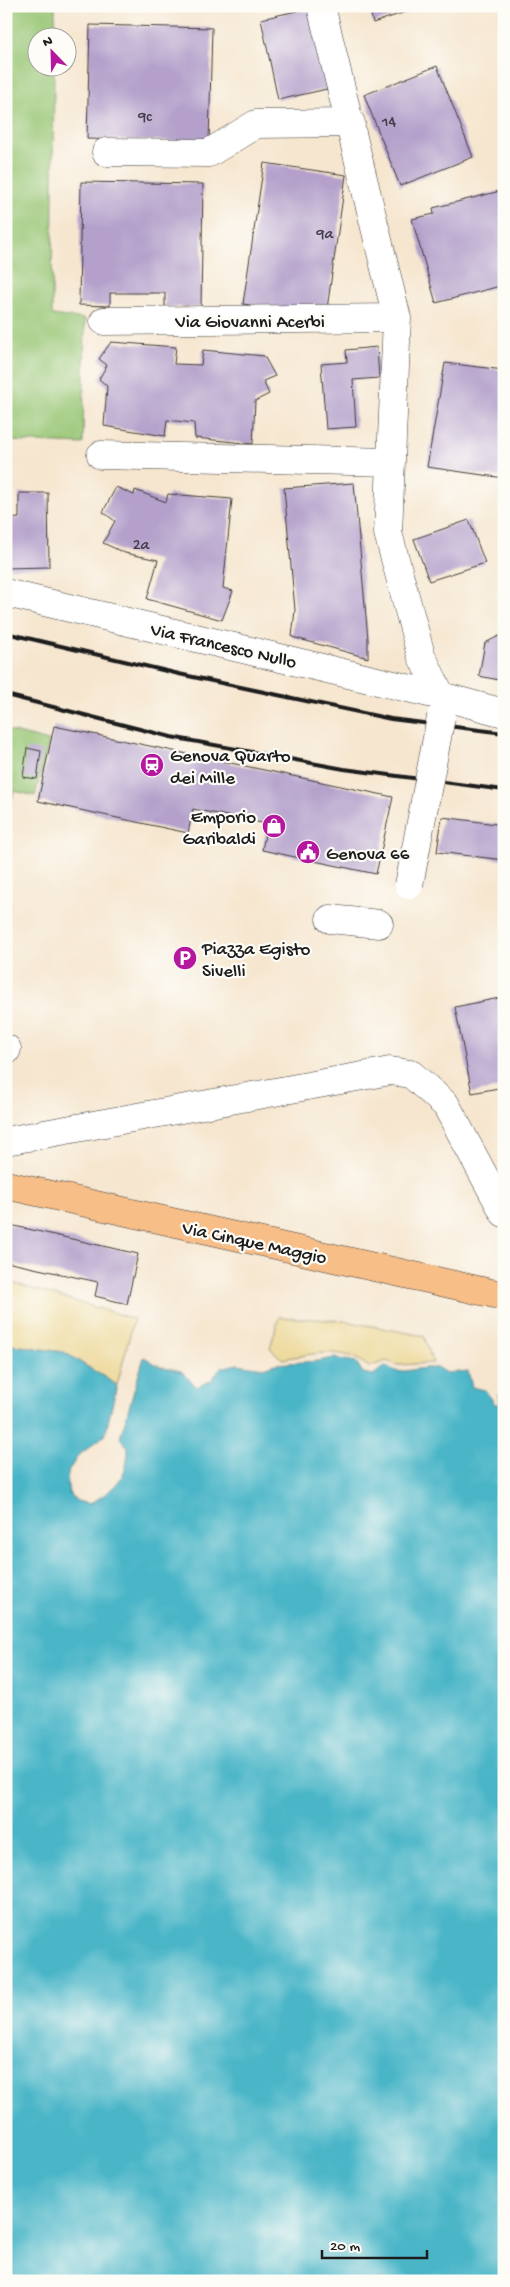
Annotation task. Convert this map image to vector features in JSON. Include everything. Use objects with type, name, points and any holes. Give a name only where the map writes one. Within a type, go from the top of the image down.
[{"type":"main road","name":"Via Cinque Maggio","points":[[6,1185],[504,1296]]},
{"type":"street","points":[[321,6],[351,123],[396,318],[388,533],[420,655],[441,706],[410,885]]},
{"type":"street","points":[[106,152],[208,154],[256,124],[351,123]]},
{"type":"street","name":"Via Giovanni Acerbi","points":[[104,321],[396,318]]},
{"type":"street","points":[[101,455],[390,462]]},
{"type":"street","name":"Via Francesco Nullo","points":[[6,593],[441,706]]},
{"type":"street","points":[[441,706],[504,713]]},
{"type":"street","points":[[330,919],[379,924]]},
{"type":"street","points":[[6,1141],[390,1071],[411,1074],[446,1105],[504,1213]]},
{"type":"green space","points":[[6,6],[55,6],[55,28],[28,28],[28,78],[54,78],[52,315],[85,319],[83,444],[6,441]]},
{"type":"green space","points":[[6,730],[49,741],[35,796],[14,791],[6,824]]},
{"type":"sand","points":[[6,1281],[134,1319],[117,1385],[64,1352],[6,1344]]},
{"type":"sand","points":[[279,1317],[345,1321],[424,1336],[433,1363],[398,1365],[386,1361],[369,1367],[359,1360],[338,1353],[282,1359],[270,1348]]},
{"type":"water","points":[[6,1344],[64,1352],[117,1385],[105,1435],[78,1456],[69,1470],[67,1480],[69,1493],[77,1501],[90,1504],[118,1482],[126,1467],[128,1447],[120,1438],[144,1357],[159,1366],[181,1371],[197,1387],[212,1380],[220,1368],[238,1364],[263,1368],[275,1364],[334,1358],[356,1362],[363,1373],[373,1375],[385,1366],[398,1372],[425,1368],[438,1368],[446,1373],[468,1371],[472,1387],[485,1390],[496,1405],[500,1403],[498,1395],[504,1387],[504,2281],[6,2281]]},
{"type":"building","points":[[369,6],[420,6],[420,7],[373,23]]},
{"type":"building","points":[[310,8],[327,89],[278,100],[261,19]]},
{"type":"building","points":[[90,25],[212,28],[209,142],[87,139]]},
{"type":"building","points":[[437,66],[473,157],[400,186],[364,95]]},
{"type":"building","points":[[264,163],[346,175],[326,316],[243,304]]},
{"type":"building","points":[[81,182],[203,184],[201,307],[165,307],[165,293],[110,293],[110,306],[79,305]]},
{"type":"building","points":[[504,190],[504,285],[436,303],[412,219],[434,214],[433,208]]},
{"type":"building","points":[[111,342],[176,347],[174,364],[201,365],[203,350],[264,356],[275,376],[263,381],[269,394],[255,401],[253,444],[195,438],[194,423],[167,420],[165,436],[104,426],[107,386],[99,379],[107,365],[99,359]]},
{"type":"building","points":[[377,347],[379,378],[353,380],[356,427],[326,429],[321,364],[347,362],[346,350]]},
{"type":"building","points":[[445,363],[504,370],[504,478],[427,467]]},
{"type":"building","points":[[354,483],[368,639],[368,658],[292,637],[295,610],[284,488]]},
{"type":"building","points":[[116,487],[134,495],[135,490],[166,502],[168,494],[232,499],[223,588],[233,591],[222,620],[147,599],[158,560],[125,553],[103,543],[115,521],[103,512]]},
{"type":"building","points":[[19,493],[48,493],[49,567],[6,568],[6,519],[19,518]]},
{"type":"building","points":[[469,520],[485,563],[429,581],[414,539]]},
{"type":"building","points":[[499,636],[504,636],[504,681],[479,676],[485,643]]},
{"type":"building","points":[[54,726],[393,797],[376,874],[262,850],[267,824],[193,809],[188,833],[38,801]]},
{"type":"building","points":[[27,748],[41,751],[37,779],[23,777]]},
{"type":"building","points":[[442,817],[504,825],[504,860],[437,852]]},
{"type":"building","points":[[504,997],[504,1087],[472,1093],[455,1007]]},
{"type":"building","points":[[6,1224],[138,1254],[127,1304],[95,1296],[98,1282],[6,1262]]},
{"type":"railway","points":[[6,633],[179,674],[391,719],[504,733]]},
{"type":"railway","points":[[6,695],[171,737],[344,769],[504,790]]},
{"type":"place","name":"Genova Quarto dei Mille","points":[[152,765]]},
{"type":"place","name":"Emporio Garibaldi","points":[[274,826]]},
{"type":"place","name":"Genova 66","points":[[308,852]]},
{"type":"place","name":"Piazza Egisto Sivelli","points":[[185,958]]}]
